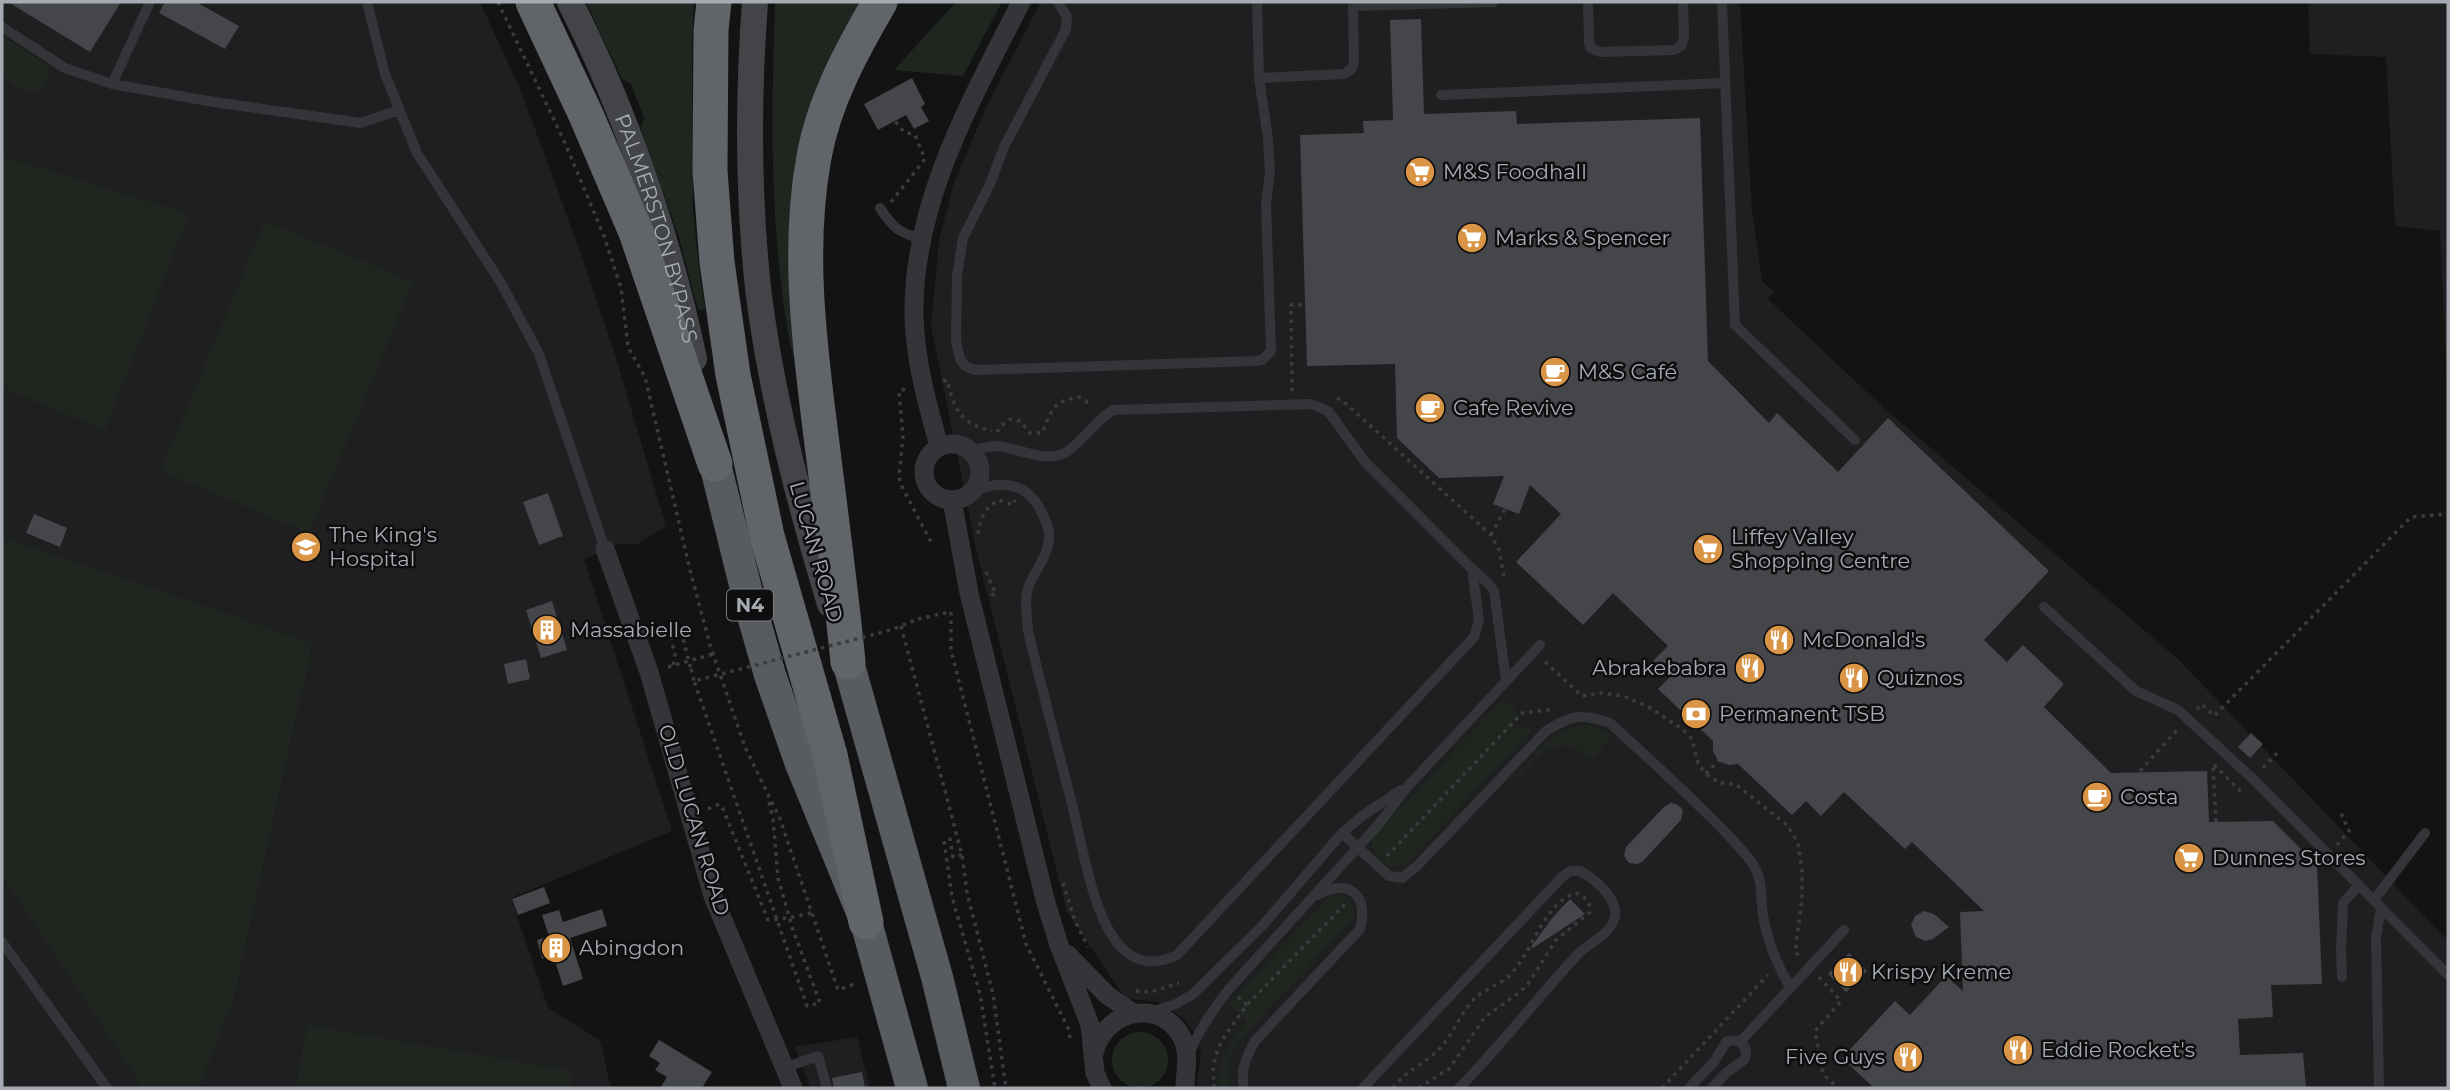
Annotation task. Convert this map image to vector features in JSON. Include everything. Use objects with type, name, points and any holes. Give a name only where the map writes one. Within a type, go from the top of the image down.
[{"type":"highway","points":[[533,2],[586,115],[636,232],[715,464]]},
{"type":"highway","points":[[714,2],[711,30],[710,171],[717,262],[733,375],[767,536],[830,755],[866,922]]},
{"type":"highway","points":[[848,662],[814,382],[805,274],[805,225],[814,155],[831,97],[855,45],[880,2]]},
{"type":"highway","name":"N4","points":[[715,464],[770,675],[801,764],[866,922],[912,1088]]},
{"type":"highway","name":"LUCAN ROAD","points":[[848,662],[921,920],[964,1088]]},
{"type":"main road","name":"PALMERSTON BYPASS","points":[[570,2],[596,52],[627,130],[656,215],[677,284],[715,464]]},
{"type":"main road","name":"LUCAN ROAD","points":[[755,2],[751,142],[752,215],[758,288],[783,430],[813,547],[848,662]]},
{"type":"street","points":[[939,446],[926,399],[915,333],[914,313],[922,239],[943,167],[956,135],[1021,2]]},
{"type":"street","points":[[955,443],[970,450],[979,463],[979,480],[961,497],[934,494],[924,478],[926,459],[939,446],[955,443]]},
{"type":"street","points":[[961,497],[969,593],[1046,903],[1090,1026],[1095,1073],[1102,1088]]},
{"type":"street","name":"OLD LUCAN ROAD","points":[[605,549],[649,672],[713,895],[793,1088]]},
{"type":"street","points":[[1059,945],[1107,995],[1141,1013],[1164,1019],[1176,1030],[1184,1043],[1184,1078]]},
{"type":"street","points":[[1093,1057],[1097,1041],[1105,1028],[1118,1018],[1141,1013]]},
{"type":"lane","points":[[112,84],[150,2]]},
{"type":"lane","points":[[367,2],[385,74],[417,153],[501,283],[539,354],[605,549]]},
{"type":"lane","points":[[1058,2],[1067,17],[1066,29],[1004,148],[990,184],[963,238],[957,276],[957,340],[960,359],[965,366],[975,370],[1256,361],[1268,356],[1271,351],[1266,203],[1270,172],[1259,78],[1257,2]]},
{"type":"lane","points":[[1259,78],[1344,75],[1349,72],[1354,63],[1353,6],[1493,2]]},
{"type":"lane","points":[[1588,2],[1589,44],[1600,52],[1674,50],[1681,46],[1684,38],[1683,2]]},
{"type":"lane","points":[[1722,2],[1735,325],[1855,440]]},
{"type":"lane","points":[[2,27],[65,68],[112,84],[361,123],[399,110]]},
{"type":"lane","points":[[1441,95],[1725,83]]},
{"type":"lane","points":[[882,210],[891,225],[905,235],[922,239]]},
{"type":"lane","points":[[970,450],[997,446],[1056,456],[1067,452],[1102,417],[1114,410],[1290,405],[1320,407],[1328,411],[1366,463],[1490,585],[1494,592],[1506,680]]},
{"type":"lane","points":[[961,497],[985,486],[1006,484],[1018,487],[1034,499],[1049,528],[1047,553],[1028,589],[1028,631],[1097,900],[1119,945],[1133,956],[1147,962],[1161,962],[1177,955],[1474,637],[1479,620],[1472,569]]},
{"type":"lane","points":[[2044,607],[2136,691],[2178,710],[2253,779],[2448,975]]},
{"type":"lane","points":[[1184,1078],[1198,1032],[1210,1012],[1379,824],[1408,786],[1537,648]]},
{"type":"lane","points":[[1342,833],[1389,876],[1402,878],[1417,866],[1546,731],[1568,718],[1587,716],[1610,723],[1698,804],[1754,865],[1759,876],[1766,929],[1778,966],[1790,987]]},
{"type":"lane","points":[[1141,1013],[1176,1004],[1194,994],[1263,925],[1342,833],[1362,816],[1408,786]]},
{"type":"lane","points":[[2379,1088],[2377,904],[2426,833]]},
{"type":"lane","points":[[1363,1088],[1562,877],[1570,871],[1580,871],[1602,888],[1612,900],[1615,918],[1611,927],[1581,951],[1459,1088]]},
{"type":"lane","points":[[2343,977],[2343,903],[2359,885]]},
{"type":"lane","points":[[1244,1088],[1244,1061],[1255,1041],[1360,929],[1363,906],[1352,891],[1329,889],[1312,900]]},
{"type":"lane","points":[[1740,1042],[1844,930]]},
{"type":"lane","points":[[2,942],[107,1088]]},
{"type":"lane","points":[[1689,1088],[1714,1062],[1723,1045],[1730,1040],[1740,1042],[1746,1051],[1745,1059],[1712,1088]]},
{"type":"lane","points":[[784,1068],[818,1056],[827,1088]]},
{"type":"path","points":[[498,2],[565,143],[604,236],[621,288],[628,347],[645,377],[690,570],[713,654],[745,747],[780,819],[838,990],[882,975]]},
{"type":"path","points":[[882,210],[925,159],[915,135],[904,132],[895,121]]},
{"type":"path","points":[[907,389],[899,391],[903,437],[899,477],[931,542]]},
{"type":"path","points":[[1331,396],[1343,401],[1491,535],[1499,550],[1504,578]]},
{"type":"path","points":[[996,432],[1011,419],[1020,421],[1030,433],[1039,434],[1042,433],[1053,407],[1063,401],[1079,397],[1092,405]]},
{"type":"path","points":[[979,544],[979,526],[984,512],[999,500],[1013,505],[1016,495]]},
{"type":"path","points":[[1491,535],[1505,509]]},
{"type":"path","points":[[2140,771],[2203,704],[2214,716],[2410,517],[2448,514]]},
{"type":"path","points":[[983,565],[996,594],[992,595]]},
{"type":"path","points":[[694,681],[951,612],[951,650],[1026,944],[1068,1028],[1070,1041]]},
{"type":"path","points":[[713,654],[673,665],[675,655],[669,629],[679,626],[694,681],[807,1006],[820,1003],[792,927],[778,878],[773,819],[767,796]]},
{"type":"path","points":[[901,626],[962,855],[967,893],[993,994],[1006,1088]]},
{"type":"path","points":[[1537,648],[1581,696]]},
{"type":"path","points":[[1573,703],[1581,696],[1601,693],[1623,696],[1648,707],[1682,729],[1692,739],[1698,763],[1706,774],[1720,783],[1735,784],[1787,825],[1798,843],[1802,899],[1795,952],[1785,964],[1778,966],[1662,1088]]},
{"type":"path","points":[[1522,713],[1559,708]]},
{"type":"path","points":[[2263,768],[2280,750]]},
{"type":"path","points":[[1706,774],[1718,761]]},
{"type":"path","points":[[2216,822],[2213,764],[2241,792]]},
{"type":"path","points":[[689,815],[719,804],[768,920],[811,913]]},
{"type":"path","points":[[2337,845],[2349,831],[2340,811]]},
{"type":"path","points":[[962,855],[953,857],[950,839],[944,841],[952,897],[980,994],[995,1088]]},
{"type":"path","points":[[1393,1088],[1405,1073],[1443,1046],[1474,1000],[1512,973],[1546,918],[1564,899],[1575,892],[1586,899],[1591,907],[1590,912],[1556,940],[1528,984],[1512,999],[1485,1017],[1449,1069],[1418,1088]]},
{"type":"path","points":[[1795,952],[1841,1001],[1815,1031],[1824,1074],[1838,1088]]},
{"type":"path","points":[[1214,1088],[1213,1067],[1218,1048],[1247,1005]]},
{"type":"shaded area","name":"The King's Hospital","points":[[2,2],[480,2],[521,91],[581,254],[615,355],[666,526],[636,545],[622,543],[584,559],[672,831],[511,898],[548,1008],[600,1040],[611,1088],[2,1088]]},
{"type":"shaded area","points":[[586,2],[694,2],[693,210],[705,309],[698,310],[679,237],[641,129],[644,118],[631,84],[622,79]]},
{"type":"shaded area","points":[[775,2],[866,2],[830,64],[800,379],[787,327],[777,240],[773,138]]},
{"type":"shaded area","points":[[956,2],[1002,2],[963,76],[894,70]]},
{"type":"shaded area","points":[[1041,2],[1740,2],[1752,210],[1762,281],[1774,291],[1768,299],[1884,408],[2178,659],[2448,941],[2448,1088],[1196,1088],[1201,1054],[1188,1024],[1179,1015],[1156,1002],[1125,998],[1067,912],[977,553],[931,326],[939,240],[954,183],[988,103]]},
{"type":"shaded area","points":[[2308,2],[2448,2],[2448,410],[2440,231],[2395,226],[2386,57],[2310,54]]},
{"type":"shaded area","points":[[2,36],[46,64],[47,79],[38,90],[27,91],[2,76]]},
{"type":"shaded area","points":[[2,156],[189,214],[105,430],[2,388]]},
{"type":"shaded area","points":[[265,221],[413,282],[309,533],[161,471]]},
{"type":"shaded area","points":[[2,537],[312,643],[309,654],[312,656],[301,692],[234,997],[199,1088],[143,1088],[2,875]]},
{"type":"shaded area","points":[[1503,699],[1518,712],[1512,728],[1527,726],[1533,730],[1406,864],[1393,866],[1380,861],[1373,850],[1373,837]]},
{"type":"shaded area","points":[[1588,725],[1603,729],[1610,736],[1594,757],[1575,748],[1557,746],[1542,754],[1516,780],[1514,778],[1555,736],[1565,730]]},
{"type":"shaded area","points":[[1335,894],[1342,895],[1350,902],[1354,912],[1353,919],[1237,1043],[1228,1063],[1228,1088],[1220,1088],[1221,1069],[1226,1052],[1247,1021],[1229,1003],[1327,899]]},
{"type":"shaded area","points":[[307,1025],[572,1071],[569,1088],[296,1088]]},
{"type":"shaded area","points":[[1140,1032],[1151,1034],[1160,1040],[1166,1049],[1166,1071],[1160,1080],[1151,1086],[1140,1088],[1129,1086],[1120,1080],[1114,1071],[1112,1060],[1114,1049],[1120,1040],[1129,1034]]},
{"type":"shaded area","points":[[857,1037],[870,1088],[810,1088],[795,1047]]},
{"type":"building","points":[[8,2],[121,2],[90,52]]},
{"type":"building","points":[[165,2],[196,2],[239,26],[225,49],[159,13]]},
{"type":"building","name":"Liffey Valley Shopping Centre","points":[[1421,19],[1424,114],[1516,111],[1517,124],[1700,118],[1708,361],[1769,423],[1777,413],[1838,472],[1888,418],[2049,571],[1984,640],[2007,662],[2023,645],[2064,684],[2044,707],[2111,773],[2207,771],[2209,822],[2273,821],[2317,865],[2322,984],[2271,985],[2273,1017],[2238,1019],[2240,1055],[2303,1053],[2306,1088],[1874,1088],[1842,1058],[1895,1001],[1910,1015],[1946,976],[1963,991],[1960,912],[1984,911],[1912,842],[1905,849],[1844,792],[1821,816],[1806,801],[1792,815],[1738,764],[1729,765],[1718,761],[1713,751],[1713,741],[1658,689],[1669,678],[1652,662],[1668,646],[1613,593],[1583,625],[1516,562],[1561,514],[1530,485],[1519,514],[1493,504],[1504,476],[1439,478],[1397,438],[1395,364],[1307,366],[1300,135],[1364,133],[1363,121],[1393,120],[1390,20]]},
{"type":"building","points":[[912,78],[925,104],[921,107],[929,121],[914,129],[906,115],[878,130],[864,104]]},
{"type":"building","points":[[548,493],[563,536],[539,545],[523,502]]},
{"type":"building","points":[[34,514],[67,528],[60,547],[26,533]]},
{"type":"building","name":"Massabielle","points":[[552,601],[567,650],[541,658],[526,610]]},
{"type":"building","points":[[526,659],[530,679],[508,684],[504,664]]},
{"type":"building","points":[[2251,733],[2263,744],[2250,758],[2238,747]]},
{"type":"building","points":[[1671,803],[1683,810],[1681,820],[1643,861],[1638,864],[1629,863],[1624,856],[1626,847]]},
{"type":"building","points":[[544,887],[550,903],[518,915],[512,899]]},
{"type":"building","points":[[1570,899],[1585,914],[1531,947],[1553,917]]},
{"type":"building","name":"Abingdon","points":[[602,909],[607,926],[570,938],[583,979],[563,986],[553,955],[542,959],[537,940],[549,936],[542,915],[559,910],[563,922]]},
{"type":"building","points":[[1924,911],[1934,914],[1949,927],[1933,939],[1925,941],[1916,937],[1911,925],[1915,916]]},
{"type":"building","name":"Krispy Kreme","points":[[1849,953],[1867,971],[1846,992],[1828,974]]},
{"type":"building","points":[[659,1040],[712,1072],[702,1088],[660,1088],[667,1077],[655,1070],[660,1063],[649,1056]]},
{"type":"building","points":[[862,1072],[865,1088],[834,1088],[832,1078]]},
{"type":"place","name":"M&S Foodhall","points":[[1420,172]]},
{"type":"place","name":"Marks & Spencer","points":[[1472,238]]},
{"type":"place","name":"M&S Café","points":[[1555,372]]},
{"type":"place","name":"Cafe Revive","points":[[1430,408]]},
{"type":"place","name":"The King's Hospital","points":[[306,547]]},
{"type":"place","name":"Liffey Valley Shopping Centre","points":[[1708,549]]},
{"type":"place","name":"Massabielle","points":[[547,630]]},
{"type":"place","name":"McDonald's","points":[[1779,640]]},
{"type":"place","name":"Abrakebabra","points":[[1750,668]]},
{"type":"place","name":"Quiznos","points":[[1854,678]]},
{"type":"place","name":"Permanent TSB","points":[[1696,714]]},
{"type":"place","name":"Costa","points":[[2097,797]]},
{"type":"place","name":"Dunnes Stores","points":[[2189,858]]},
{"type":"place","name":"Abingdon","points":[[556,948]]},
{"type":"place","name":"Krispy Kreme","points":[[1848,972]]},
{"type":"place","name":"Eddie Rocket's","points":[[2018,1050]]},
{"type":"place","name":"Five Guys","points":[[1908,1057]]}]
